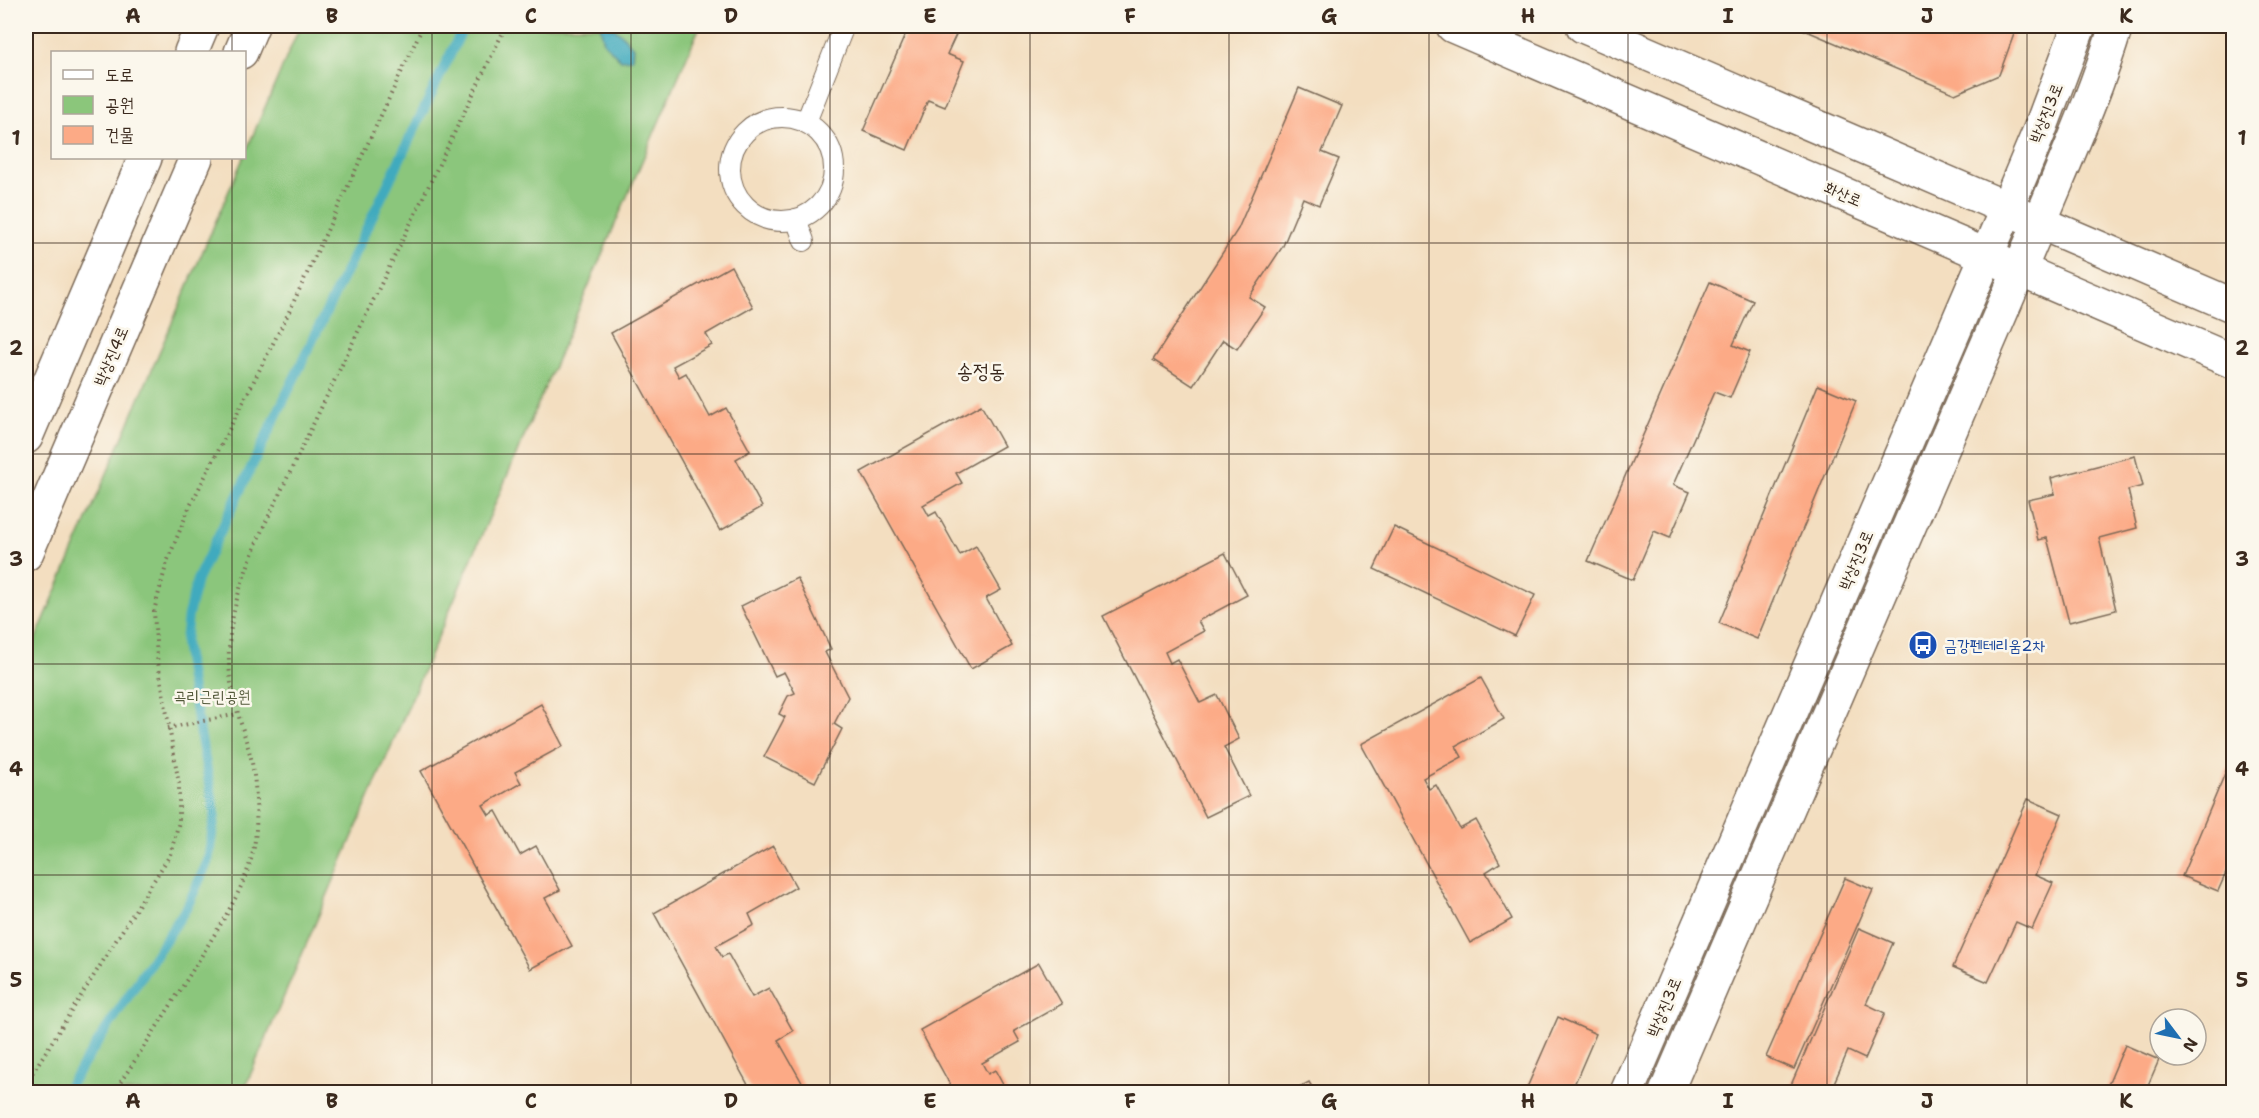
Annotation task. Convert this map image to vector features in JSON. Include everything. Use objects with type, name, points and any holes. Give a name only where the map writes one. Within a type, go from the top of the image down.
[{"type":"street","points":[[191,51],[202,26]]},
{"type":"street","points":[[241,51],[252,26]]},
{"type":"street","name":"화산로","points":[[1453,26],[2234,362]]},
{"type":"street","points":[[1583,26],[2234,306]]},
{"type":"street","name":"박상진3로","points":[[1627,1092],[2007,208],[2079,26]]},
{"type":"street","points":[[1666,1092],[2020,270],[2080,126],[2116,26]]},
{"type":"street","points":[[26,437],[146,159]]},
{"type":"street","name":"박상진4로","points":[[26,554],[196,159]]},
{"type":"lane","points":[[806,122],[844,26]]},
{"type":"lane","points":[[776,117],[806,122],[818,131],[828,144],[833,158],[834,174],[830,189],[822,202],[811,212],[796,219],[781,221],[766,218],[752,211],[741,201],[734,187],[731,172],[732,156],[738,142],[748,130],[776,117]]},
{"type":"lane","points":[[796,219],[804,241]]},
{"type":"path","points":[[26,1083],[170,855],[179,822],[179,784],[157,657],[154,610],[167,562],[189,508],[287,316],[423,26]]},
{"type":"path","points":[[114,1092],[173,1003],[233,905],[255,840],[252,761],[238,714],[230,675],[229,632],[240,584],[262,530],[506,26]]},
{"type":"path","points":[[168,728],[238,714]]},
{"type":"green space","name":"곡리근린공원","points":[[300,26],[700,26],[243,1092],[26,1092],[26,661],[243,159],[246,159],[246,151]]},
{"type":"water","points":[[600,26],[611,27],[622,35],[633,47],[632,59],[621,60],[604,43]]},
{"type":"building","points":[[909,26],[960,26],[947,54],[964,61],[945,107],[928,100],[907,150],[863,131]]},
{"type":"building","points":[[1795,26],[2017,26],[1999,75],[1955,94]]},
{"type":"building","points":[[1299,88],[1342,106],[1322,152],[1339,159],[1319,205],[1303,198],[1283,246],[1249,297],[1265,307],[1237,349],[1223,340],[1193,386],[1153,360],[1238,229]]},
{"type":"building","points":[[731,266],[753,307],[706,334],[712,345],[673,366],[679,377],[686,373],[710,417],[726,408],[750,451],[736,459],[762,507],[720,531],[611,333]]},
{"type":"building","points":[[1710,282],[1753,301],[1733,345],[1750,352],[1730,398],[1714,392],[1673,485],[1690,492],[1670,538],[1654,531],[1633,580],[1588,561]]},
{"type":"building","points":[[1818,385],[1856,401],[1757,639],[1719,623]]},
{"type":"building","points":[[981,405],[1004,446],[956,473],[962,483],[923,505],[929,516],[936,512],[960,555],[976,546],[1001,590],[986,598],[1012,646],[971,669],[861,472]]},
{"type":"building","points":[[2135,456],[2143,486],[2128,490],[2137,528],[2099,538],[2116,610],[2069,622],[2047,538],[2038,540],[2028,500],[2055,494],[2051,478]]},
{"type":"building","points":[[1394,527],[1535,595],[1515,636],[1374,569]]},
{"type":"building","points":[[1225,553],[1247,595],[1198,621],[1204,631],[1165,652],[1170,663],[1177,659],[1200,703],[1217,695],[1239,739],[1224,747],[1249,796],[1206,817],[1103,616]]},
{"type":"building","points":[[797,578],[831,649],[825,652],[848,697],[834,724],[842,729],[815,782],[764,757],[785,717],[779,714],[788,696],[795,693],[784,672],[775,676],[741,606]]},
{"type":"building","points":[[1481,678],[1504,719],[1456,746],[1462,757],[1423,778],[1429,789],[1436,785],[1460,829],[1476,820],[1500,863],[1486,872],[1512,919],[1470,943],[1361,744]]},
{"type":"building","points":[[541,704],[563,746],[515,772],[521,783],[483,805],[489,815],[496,811],[520,855],[536,846],[560,890],[545,898],[572,946],[530,969],[421,771]]},
{"type":"building","points":[[2234,752],[2234,855],[2218,891],[2182,876]]},
{"type":"building","points":[[2028,799],[2062,814],[2035,875],[2053,883],[2032,929],[2016,922],[1988,982],[1953,967]]},
{"type":"building","points":[[773,846],[796,887],[749,914],[754,925],[716,946],[722,957],[728,954],[752,997],[769,988],[793,1031],[778,1040],[805,1088],[796,1092],[752,1092],[654,913]]},
{"type":"building","points":[[1845,878],[1873,890],[1794,1069],[1766,1057]]},
{"type":"building","points":[[1859,928],[1893,943],[1866,1004],[1885,1013],[1865,1059],[1848,1051],[1830,1092],[1788,1092]]},
{"type":"building","points":[[1039,963],[1062,1004],[1014,1031],[1020,1042],[982,1063],[988,1074],[995,1070],[1007,1092],[954,1092],[920,1030]]},
{"type":"building","points":[[1558,1017],[1596,1034],[1571,1092],[1525,1092]]},
{"type":"building","points":[[2125,1045],[2148,1055],[2148,1067],[2156,1067],[2145,1092],[2105,1092]]},
{"type":"building","points":[[1309,1082],[1315,1092],[1290,1092]]},
{"type":"waterway","points":[[65,1092],[187,907],[208,861],[215,814],[185,642],[188,615],[197,580],[464,26]]},
{"type":"place","name":"금강펜테리움2차","points":[[1923,645]]},
{"type":"district","name":"송정동","points":[[981,371]]}]
